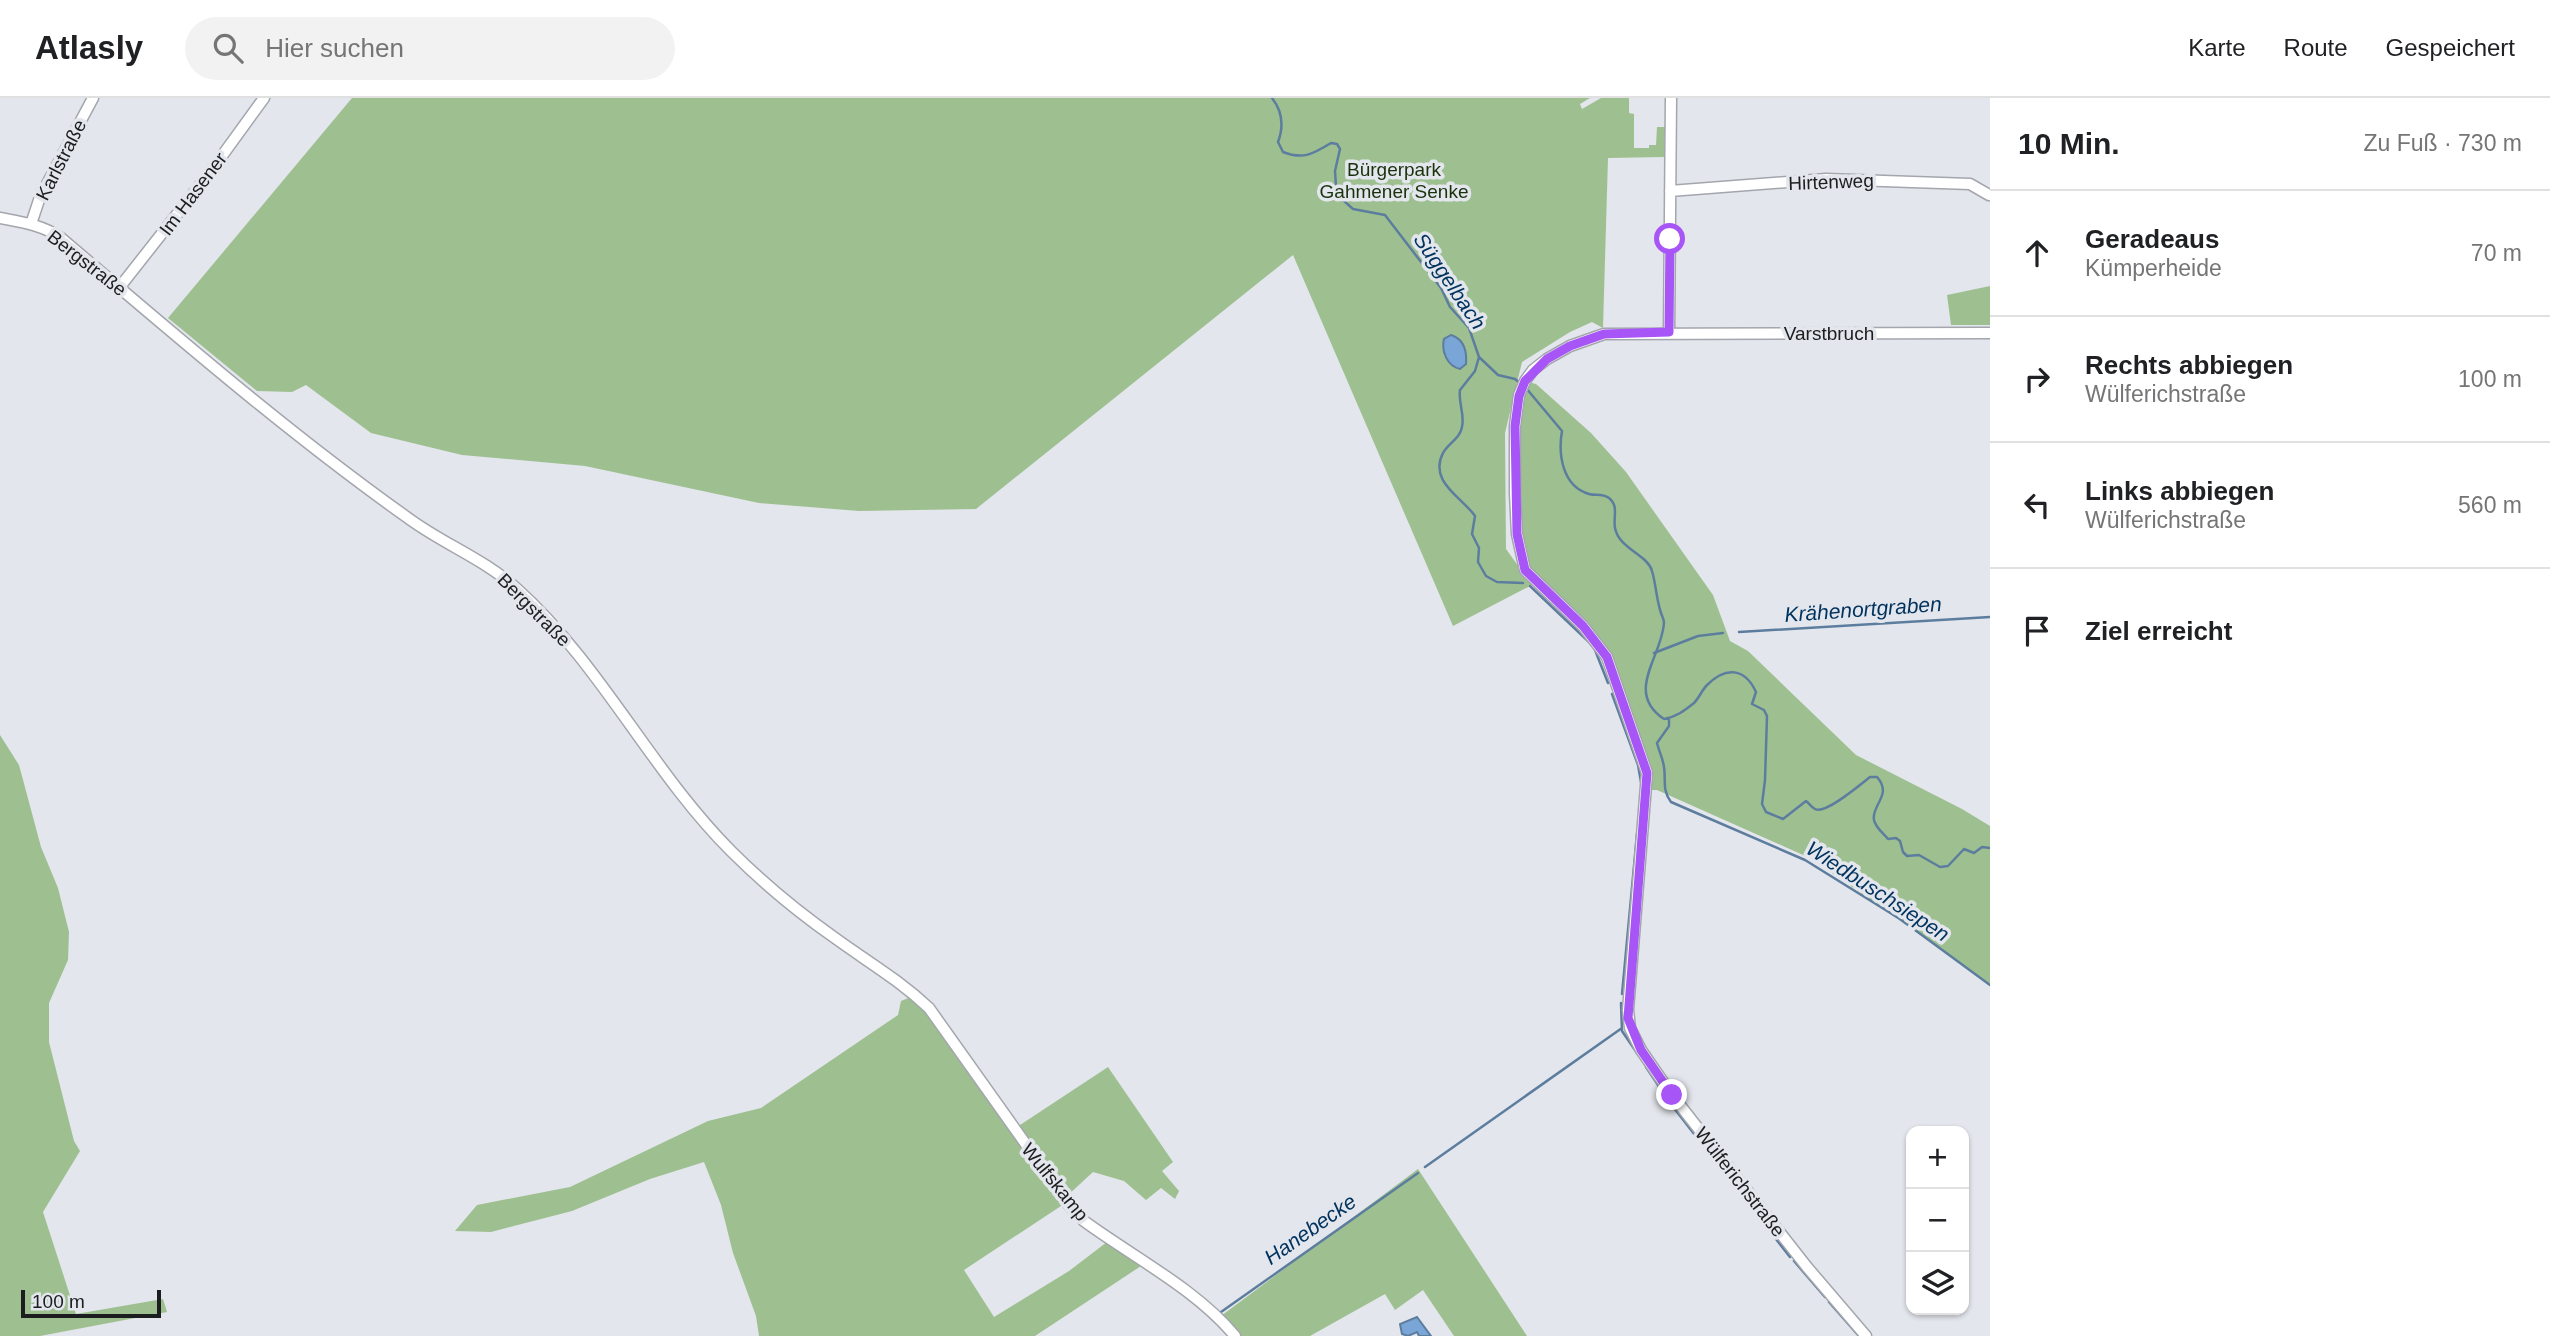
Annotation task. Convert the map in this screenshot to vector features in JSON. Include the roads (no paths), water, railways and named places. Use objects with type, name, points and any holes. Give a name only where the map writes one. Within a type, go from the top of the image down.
[{"type":"street","name":"Karlstraße","points":[[31,224],[40,197],[93,98]]},
{"type":"street","name":"Im Hasener","points":[[119,288],[211,171],[264,98]]},
{"type":"street","points":[[1669,332],[1671,98]]},
{"type":"street","name":"Hirtenweg","points":[[1670,191],[1826,179],[1970,184],[1989,195]]},
{"type":"street","name":"Bergstraße","points":[[0,218],[31,224],[61,238],[261,407],[410,520],[488,565],[516,588],[560,631],[692,808],[732,852],[808,918],[904,985],[929,1008],[939,1023]]},
{"type":"street","name":"Varstbruch","points":[[1669,332],[1990,333]]},
{"type":"street","name":"Wülferichstraße","points":[[1669,332],[1604,334],[1591,337],[1547,359],[1525,381],[1519,396],[1515,426],[1514,467],[1517,534],[1521,558],[1525,570],[1583,626],[1607,657],[1647,773],[1628,1010],[1630,1028],[1641,1050],[1709,1143],[1807,1267],[1866,1336]]},
{"type":"street","name":"Wulfskamp","points":[[939,1023],[1069,1205],[1085,1222],[1204,1306],[1235,1336]]},
{"type":"water","points":[[1451,335],[1459,339],[1465,350],[1466,364],[1460,369],[1448,361],[1444,353],[1444,339]]},
{"type":"water","points":[[1417,1317],[1431,1336],[1419,1336],[1417,1332],[1408,1336],[1402,1334],[1400,1324]]},
{"type":"waterway","name":"Süggelbach","points":[[1272,98],[1280,114],[1282,125],[1278,142],[1283,152],[1302,156],[1331,143],[1337,144],[1340,149],[1335,171],[1336,186],[1343,200],[1353,209],[1385,215],[1441,288],[1450,307],[1469,328],[1479,357],[1498,375],[1515,379],[1521,384]]},
{"type":"waterway","points":[[1479,357],[1475,371],[1460,390],[1462,427],[1459,435],[1443,453],[1440,473],[1449,489],[1475,516],[1472,534],[1479,548],[1478,562],[1486,576],[1497,582],[1523,583]]},
{"type":"waterway","name":"Süggelbach","points":[[1526,388],[1562,431],[1562,459],[1568,477],[1580,490],[1604,496],[1612,501],[1618,535],[1627,547],[1645,560],[1652,571],[1664,623],[1646,686],[1652,709],[1664,719],[1672,717],[1694,703],[1714,679],[1728,673],[1741,674],[1756,692],[1752,704],[1764,710],[1767,716],[1762,804],[1766,812],[1783,819],[1806,801],[1814,808],[1827,808],[1870,777],[1877,777],[1883,789],[1875,809],[1875,823],[1888,839],[1896,838],[1900,841],[1907,856],[1919,855],[1940,867],[1948,866],[1964,849],[1974,853],[1982,847],[1990,848]]},
{"type":"waterway","points":[[1530,586],[1589,642]]},
{"type":"waterway","name":"Krähenortgraben","points":[[1739,632],[1990,617]]},
{"type":"waterway","name":"Krähenortgraben","points":[[1654,653],[1698,636],[1723,633]]},
{"type":"waterway","points":[[1595,650],[1608,683]]},
{"type":"waterway","points":[[1612,694],[1638,765],[1641,782]]},
{"type":"waterway","name":"Wiedbuschsiepen","points":[[1669,718],[1669,726],[1657,743],[1663,764],[1665,790],[1671,802],[1805,860],[1900,919],[1990,985]]},
{"type":"waterway","points":[[1622,994],[1637,834]]},
{"type":"waterway","name":"Hanebecke","points":[[1621,1003],[1622,1031],[1637,1053]]},
{"type":"waterway","name":"Hanebecke","points":[[1425,1167],[1622,1028]]},
{"type":"waterway","points":[[1646,1067],[1670,1103]]},
{"type":"waterway","points":[[1674,1108],[1698,1139]]},
{"type":"waterway","points":[[1702,1144],[1733,1184]]},
{"type":"waterway","name":"Hanebecke","points":[[1221,1312],[1418,1173]]},
{"type":"waterway","points":[[1737,1189],[1790,1257]]},
{"type":"waterway","points":[[1794,1261],[1825,1297]]},
{"type":"waterway","points":[[1829,1302],[1859,1336]]},
{"type":"park label","name":"Bürgerpark Gahmener Senke","points":[[1394,180]]}]
